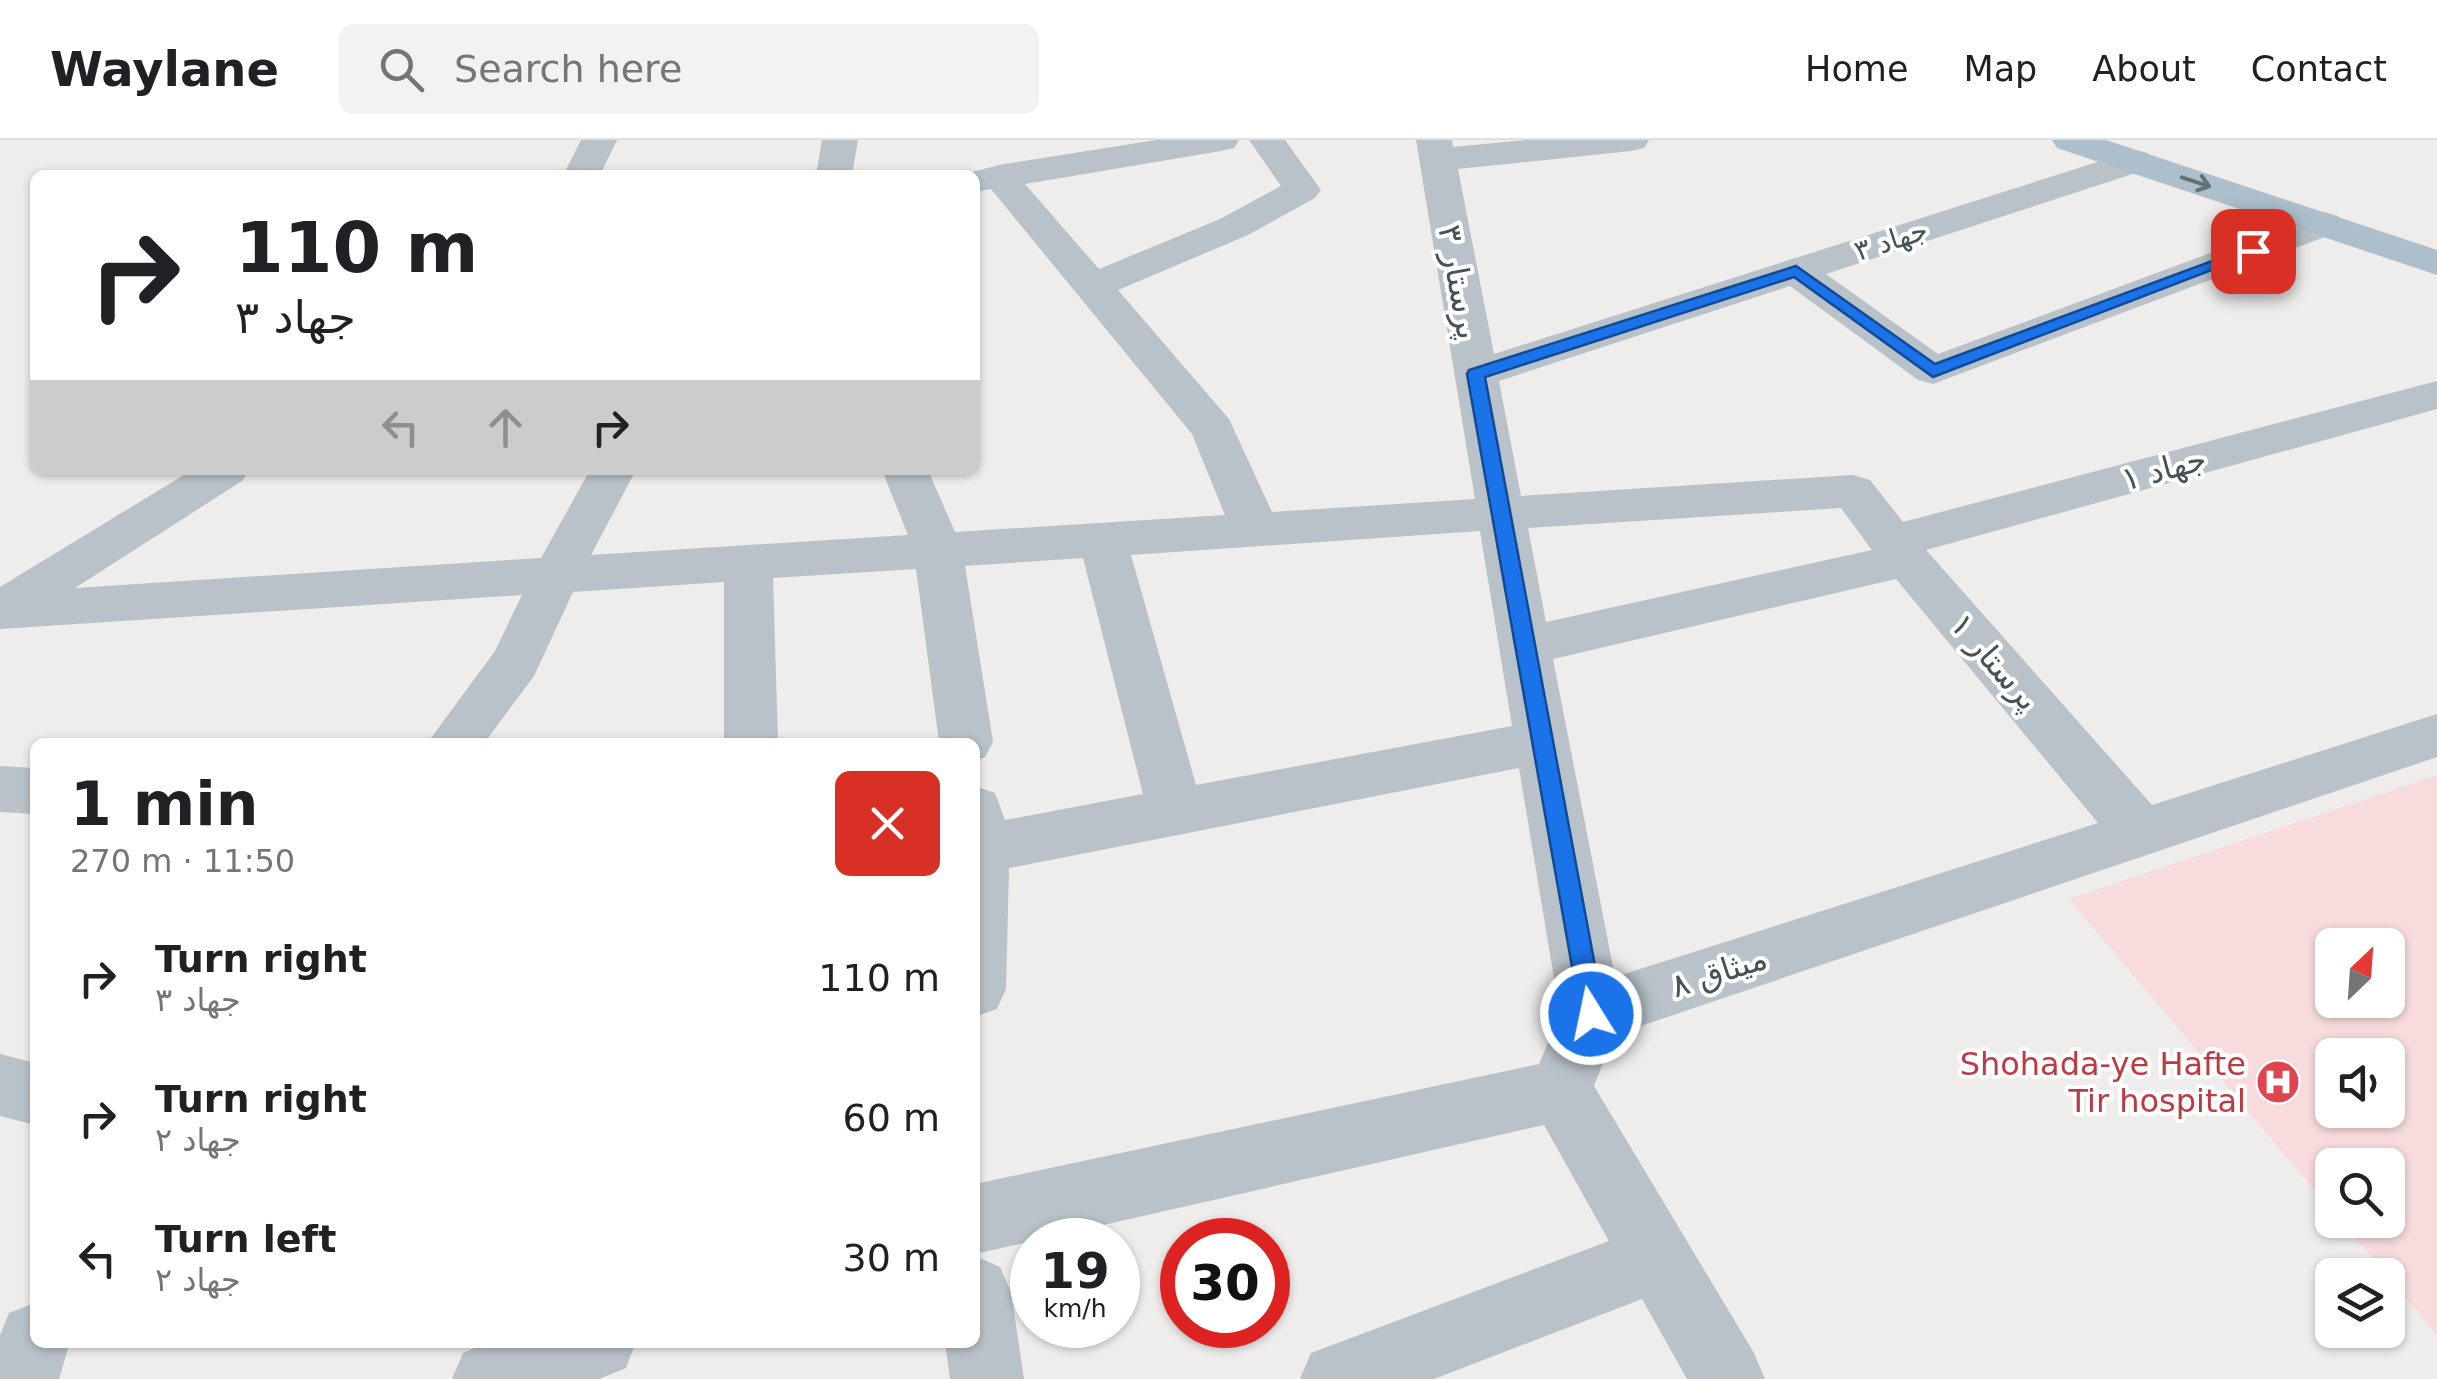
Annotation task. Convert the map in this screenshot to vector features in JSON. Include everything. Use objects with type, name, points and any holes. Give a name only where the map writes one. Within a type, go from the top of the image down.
[{"type":"main road","points":[[2070,140],[2152,151],[2333,209],[2437,263]]},
{"type":"street","points":[[584,170],[599,140]]},
{"type":"street","points":[[835,170],[840,140]]},
{"type":"street","points":[[1221,140],[1056,154],[987,178],[1093,286],[1213,429],[1255,529]]},
{"type":"street","points":[[1093,286],[1234,226],[1302,190],[1267,140]]},
{"type":"street","points":[[1436,150],[1631,140]]},
{"type":"street","name":"پرستار ۳","points":[[1436,150],[1591,1014]]},
{"type":"street","name":"جهاد ۳","points":[[1476,374],[2152,151]]},
{"type":"street","points":[[1796,270],[1933,371],[2333,209]]},
{"type":"street","name":"جهاد ۱","points":[[1524,646],[1900,551],[2437,395]]},
{"type":"street","points":[[0,610],[218,475]]},
{"type":"street","points":[[458,738],[516,662],[556,575],[610,475]]},
{"type":"street","points":[[907,475],[938,550],[965,738]]},
{"type":"street","name":"پرستار ۱","points":[[1501,513],[1852,491],[2140,832]]},
{"type":"street","points":[[0,610],[1501,513]]},
{"type":"street","points":[[1102,539],[1176,812]]},
{"type":"street","points":[[748,562],[750,738]]},
{"type":"street","name":"میثاق ۸","points":[[1591,1014],[2437,735]]},
{"type":"street","points":[[980,836],[1176,812],[1541,742]]},
{"type":"street","points":[[0,789],[30,792]]},
{"type":"street","points":[[1560,1090],[1591,1014]]},
{"type":"street","points":[[0,1084],[30,1093]]},
{"type":"street","points":[[980,1218],[1560,1090]]},
{"type":"street","points":[[1560,1090],[1728,1379]]},
{"type":"street","points":[[1338,1379],[1658,1258]]},
{"type":"street","points":[[980,1328],[987,1379]]},
{"type":"street","points":[[22,1379],[32,1348]]},
{"type":"street","points":[[490,1379],[582,1348]]},
{"type":"shaded area","name":"Shohada-ye Hafte Tir hospital","points":[[2437,775],[2437,1335],[2405,1297],[2405,1258],[2372,1258],[2355,1238],[2405,1238],[2405,1148],[2315,1148],[2315,1191],[2069,899]]},
{"type":"place","name":"Shohada-ye Hafte Tir hospital","points":[[2278,1082]]},
{"type":"route","points":[[1591,1014],[1476,374],[1796,270],[1933,371],[2253,251]]}]
